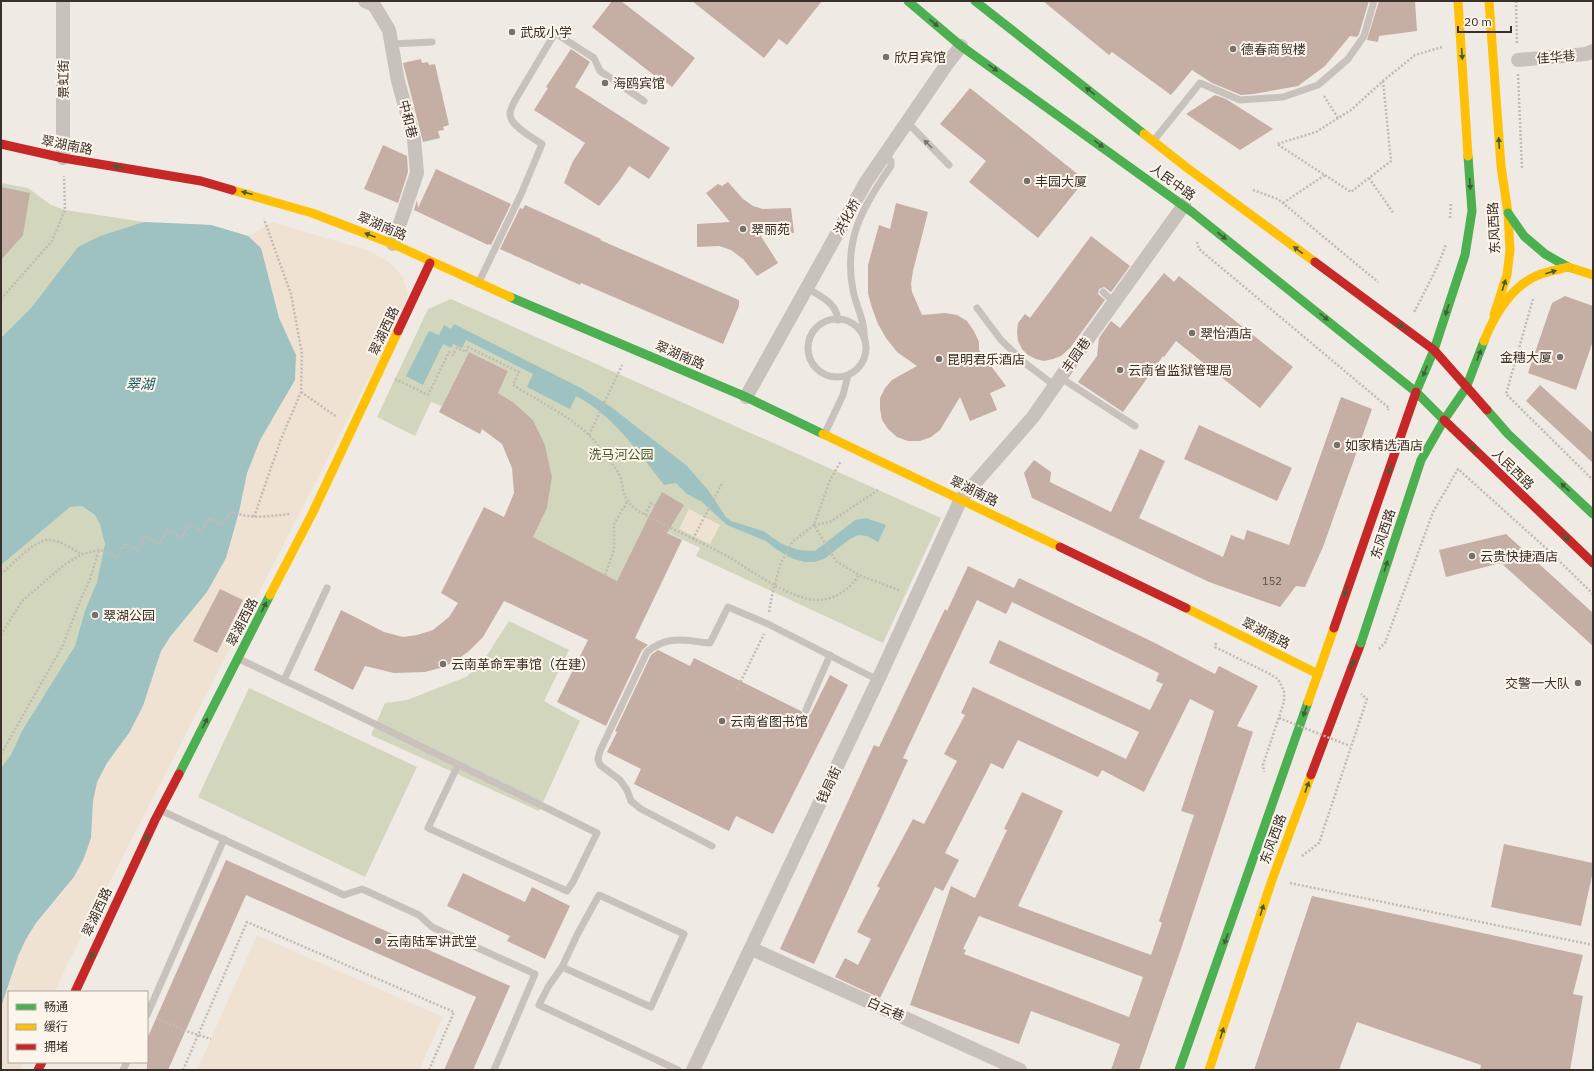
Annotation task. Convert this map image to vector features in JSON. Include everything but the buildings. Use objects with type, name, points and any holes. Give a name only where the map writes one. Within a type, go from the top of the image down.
[{"type":"main road","name":"人民中路","points":[[908,1],[961,46],[1188,208],[1416,392]]},
{"type":"main road","name":"人民中路","points":[[975,1],[1186,167],[1434,350]]},
{"type":"main road","name":"东风西路","points":[[1179,1070],[1250,871],[1416,392],[1434,350],[1465,255],[1472,211],[1458,1]]},
{"type":"main road","name":"东风西路","points":[[1209,1070],[1272,880],[1361,643],[1421,460],[1444,420],[1466,388],[1492,322],[1508,269],[1510,250],[1508,213],[1501,166],[1489,1]]},
{"type":"main road","name":"翠湖南路","points":[[1,144],[63,158],[201,181],[312,212],[393,244],[430,263],[478,284],[746,397],[961,499],[1221,625],[1318,674]]},
{"type":"main road","points":[[1508,213],[1524,236],[1544,254],[1568,267],[1593,275]]},
{"type":"main road","name":"翠湖西路","points":[[75,991],[160,810],[313,512],[430,263]]},
{"type":"main road","points":[[1492,322],[1512,292],[1533,277],[1568,267]]},
{"type":"main road","name":"人民西路","points":[[1434,350],[1508,434],[1593,514]]},
{"type":"main road","name":"人民西路","points":[[1416,392],[1593,563]]},
{"type":"street","name":"景虹街","points":[[63,158],[64,1]]},
{"type":"street","name":"中和巷","points":[[365,1],[374,5],[389,30],[398,81],[414,139],[417,173],[393,244]]},
{"type":"street","name":"洪化桥","points":[[746,397],[866,182],[961,46]]},
{"type":"street","name":"佳华巷","points":[[1518,60],[1586,54],[1593,51]]},
{"type":"street","name":"丰园巷","points":[[961,499],[1033,417],[1114,302],[1188,208]]},
{"type":"street","name":"钱局街","points":[[693,1070],[752,949],[961,499]]},
{"type":"street","name":"白云巷","points":[[752,949],[1020,1070]]},
{"type":"lane","points":[[1154,141],[1200,83],[1240,100],[1283,97],[1318,85],[1348,60],[1364,36],[1374,1]]},
{"type":"lane","points":[[478,284],[522,192],[542,144],[511,121],[510,113],[514,102],[555,33],[594,58],[600,72],[644,101]]},
{"type":"lane","points":[[392,44],[432,42]]},
{"type":"lane","points":[[907,122],[949,165]]},
{"type":"lane","points":[[864,337],[860,330],[854,325],[846,321],[830,320],[816,329],[812,336],[809,352],[811,360],[815,367],[821,372],[828,376],[837,377],[848,375],[859,368],[863,361],[866,349],[864,327],[862,317],[855,303],[852,288],[851,268],[853,237],[861,214],[874,190],[891,166],[889,158],[885,155]]},
{"type":"lane","points":[[807,288],[834,306],[838,312],[838,320]]},
{"type":"lane","points":[[1103,292],[1114,302]]},
{"type":"lane","points":[[977,308],[1001,340],[1025,363],[1135,426]]},
{"type":"lane","points":[[824,435],[844,395],[848,375]]},
{"type":"lane","points":[[284,680],[327,588]]},
{"type":"lane","points":[[712,846],[652,815],[631,801],[627,790],[620,780],[600,765],[598,759],[600,750],[647,652],[656,645],[669,640],[710,643],[728,607],[768,624],[878,680]]},
{"type":"lane","points":[[806,710],[830,656]]},
{"type":"lane","points":[[239,658],[458,764],[597,833],[574,882],[567,891],[428,828],[458,764]]},
{"type":"lane","points":[[160,810],[344,895],[362,889],[419,915],[432,927],[535,974],[494,1070]]},
{"type":"lane","points":[[148,1013],[224,839]]},
{"type":"lane","points":[[562,967],[651,1007],[684,934],[599,895],[578,933],[562,967],[548,987],[539,1005],[678,1070]]},
{"type":"path","points":[[1441,40],[1442,55]]},
{"type":"path","points":[[1383,80],[1392,161],[1351,192],[1277,144],[1316,132],[1351,110],[1383,80],[1416,55],[1442,47]]},
{"type":"path","points":[[1318,85],[1338,118]]},
{"type":"path","points":[[1,299],[52,241],[66,210],[63,158]]},
{"type":"path","points":[[1283,203],[1325,175]]},
{"type":"path","points":[[1369,178],[1394,214]]},
{"type":"path","points":[[1250,189],[1283,203],[1382,285]]},
{"type":"path","points":[[254,517],[282,439],[301,392],[302,354],[291,294],[255,196]]},
{"type":"path","points":[[1450,220],[1452,196]]},
{"type":"path","points":[[1197,241],[1200,249],[1389,408],[1386,416]]},
{"type":"path","points":[[1410,307],[1415,311],[1426,287],[1440,265],[1447,242]]},
{"type":"path","points":[[380,371],[428,395],[449,352],[453,355],[457,348],[466,352],[468,347],[520,372],[513,385],[575,424],[589,436],[618,471],[623,494],[627,502],[645,515],[726,556],[775,585],[807,598],[817,600],[841,594],[851,586],[860,575]]},
{"type":"path","points":[[589,436],[630,348]]},
{"type":"path","points":[[487,361],[490,358]]},
{"type":"path","points":[[301,392],[338,418]]},
{"type":"path","points":[[814,525],[830,480],[849,446]]},
{"type":"path","points":[[1375,653],[1385,643],[1433,512],[1458,469],[1548,550],[1593,594]]},
{"type":"path","points":[[693,539],[722,483]]},
{"type":"path","points":[[768,624],[772,595],[780,565],[793,541],[814,525],[830,522],[878,490]]},
{"type":"path","points":[[605,575],[614,550],[614,524],[627,502]]},
{"type":"path","points":[[645,515],[652,503],[655,505]]},
{"type":"path","points":[[1,635],[22,601],[64,565],[82,554],[99,550],[117,558],[125,543],[138,550],[145,536],[159,544],[167,530],[181,538],[189,524],[202,531],[209,518],[223,526],[231,511],[254,517],[313,512]]},
{"type":"path","points":[[664,524],[666,520]]},
{"type":"path","points":[[814,525],[836,561],[860,575],[916,598]]},
{"type":"path","points":[[665,532],[668,527]]},
{"type":"path","points":[[1,574],[39,542],[49,540],[60,542],[82,554]]},
{"type":"path","points":[[1,754],[64,645],[90,578],[99,550]]},
{"type":"path","points":[[737,689],[758,647]]},
{"type":"path","points":[[1215,647],[1278,679],[1284,691],[1284,702],[1263,765]]},
{"type":"path","points":[[1319,842],[1367,699]]},
{"type":"path","points":[[1279,718],[1350,746]]},
{"type":"path","points":[[1272,880],[1593,945]]},
{"type":"path","points":[[183,1070],[247,922],[454,1012],[429,1070]]},
{"type":"path","points":[[156,1018],[211,1039]]},
{"type":"green space","name":"翠湖","points":[[1,183],[28,188],[51,205],[65,210],[144,222],[211,225],[248,236],[261,248],[279,318],[296,355],[238,514],[161,651],[117,749],[107,763],[93,801],[18,956],[1,1007]]},
{"type":"green space","name":"洗马河公园","points":[[451,299],[941,518],[883,643],[696,556],[700,548],[646,522],[617,581],[533,537],[547,508],[552,477],[545,445],[533,420],[513,402],[498,393],[508,371],[469,352],[442,406],[431,402],[415,436],[377,417],[428,309]]},
{"type":"green space","points":[[509,621],[569,650],[544,701],[580,721],[539,811],[371,735],[385,703],[407,700],[466,677],[482,663]]},
{"type":"green space","points":[[249,688],[417,767],[365,877],[198,797]]},
{"type":"shaded area","points":[[272,222],[370,251],[389,262],[403,277],[408,294],[400,318],[66,967],[55,991],[8,991],[8,1063],[24,1063],[20,1070],[1,1070],[1,1007],[18,956],[36,923],[67,888],[84,858],[91,838],[93,801],[97,782],[107,763],[143,706],[161,651],[238,514],[247,473],[260,440],[295,380],[296,355],[279,318],[261,248],[248,236]]},
{"type":"shaded area","points":[[689,509],[720,525],[710,544],[679,529]]},
{"type":"shaded area","points":[[257,935],[443,1017],[419,1070],[197,1070]]},
{"type":"water","name":"翠湖","points":[[144,222],[211,225],[248,236],[261,248],[279,318],[296,355],[295,380],[260,440],[247,473],[239,512],[226,558],[207,592],[170,637],[161,651],[143,706],[129,733],[107,763],[97,782],[93,801],[91,838],[84,858],[74,877],[36,923],[26,939],[18,956],[1,1007],[1,768],[11,755],[22,731],[75,646],[85,611],[97,582],[105,544],[100,524],[95,515],[82,506],[70,507],[1,565],[1,338],[32,307],[78,247],[100,236]]},
{"type":"water","points":[[454,324],[581,388],[611,407],[687,466],[708,490],[726,517],[731,521],[763,531],[782,544],[798,550],[815,551],[855,520],[866,518],[886,525],[878,542],[867,536],[858,535],[850,539],[824,559],[815,562],[804,562],[791,558],[766,541],[727,525],[702,502],[687,494],[676,483],[664,485],[613,424],[602,413],[589,404],[576,396],[570,409],[527,387],[533,374],[466,340],[462,348],[453,344],[451,348],[443,344],[423,385],[406,376],[429,331],[439,335],[444,325],[451,329]]},
{"type":"traffic: fast","points":[[908,1],[961,46],[1192,212]]},
{"type":"traffic: fast","points":[[975,1],[1144,134]]},
{"type":"traffic: fast","points":[[1434,350],[1465,255],[1472,211],[1468,156]]},
{"type":"traffic: fast","points":[[1192,212],[1416,392]]},
{"type":"traffic: fast","points":[[1508,213],[1524,236],[1545,254],[1568,267]]},
{"type":"traffic: fast","points":[[510,297],[746,397],[823,434]]},
{"type":"traffic: fast","points":[[1361,643],[1421,460],[1444,420],[1466,388],[1484,341]]},
{"type":"traffic: fast","points":[[1416,392],[1434,350]]},
{"type":"traffic: fast","points":[[1416,392],[1444,420]]},
{"type":"traffic: fast","points":[[1487,410],[1508,434],[1593,514]]},
{"type":"traffic: fast","points":[[179,774],[270,595]]},
{"type":"traffic: fast","points":[[1179,1070],[1308,702]]},
{"type":"traffic: slow","points":[[1458,1],[1468,156]]},
{"type":"traffic: slow","points":[[1489,1],[1501,166],[1508,213],[1510,250],[1507,275],[1494,315]]},
{"type":"traffic: slow","points":[[1144,134],[1186,167]]},
{"type":"traffic: slow","points":[[1186,167],[1315,262]]},
{"type":"traffic: slow","points":[[232,190],[312,213],[393,244],[510,297]]},
{"type":"traffic: slow","points":[[1568,267],[1593,275]]},
{"type":"traffic: slow","points":[[1484,341],[1492,322],[1503,305],[1523,283],[1536,276],[1568,267]]},
{"type":"traffic: slow","points":[[270,595],[313,512],[398,331]]},
{"type":"traffic: slow","points":[[823,434],[1060,547]]},
{"type":"traffic: slow","points":[[1186,608],[1318,674]]},
{"type":"traffic: slow","points":[[1308,702],[1334,628]]},
{"type":"traffic: slow","points":[[1209,1070],[1272,880],[1311,775]]},
{"type":"traffic: jam","points":[[1,144],[63,158],[201,181],[232,190]]},
{"type":"traffic: jam","points":[[1315,262],[1434,350],[1487,410]]},
{"type":"traffic: jam","points":[[398,331],[430,263]]},
{"type":"traffic: jam","points":[[1334,628],[1416,392]]},
{"type":"traffic: jam","points":[[1444,420],[1593,563]]},
{"type":"traffic: jam","points":[[1060,547],[1186,608]]},
{"type":"traffic: jam","points":[[1311,775],[1361,643]]},
{"type":"traffic: jam","points":[[75,991],[155,820],[179,774]]},
{"type":"traffic: jam","points":[[38,1070],[42,1063]]},
{"type":"place","name":"武成小学","points":[[512,32]]},
{"type":"place","name":"德春商贸楼","points":[[1233,49]]},
{"type":"place","name":"欣月宾馆","points":[[886,57]]},
{"type":"place","name":"海鸥宾馆","points":[[605,83]]},
{"type":"place","name":"丰园大厦","points":[[1027,181]]},
{"type":"place","name":"翠丽苑","points":[[743,229]]},
{"type":"place","name":"翠怡酒店","points":[[1192,333]]},
{"type":"place","name":"金穗大厦","points":[[1560,357]]},
{"type":"place","name":"昆明君乐酒店","points":[[939,359]]},
{"type":"place","name":"云南省监狱管理局","points":[[1120,370]]},
{"type":"place","name":"如家精选酒店","points":[[1337,445]]},
{"type":"place","name":"云贵快捷酒店","points":[[1472,556]]},
{"type":"place","name":"翠湖公园","points":[[95,615]]},
{"type":"place","name":"云南革命军事馆（在建）","points":[[443,664]]},
{"type":"place","name":"交警一大队","points":[[1578,683]]},
{"type":"place","name":"云南省图书馆","points":[[722,721]]},
{"type":"place","name":"云南陆军讲武堂","points":[[378,941]]}]
